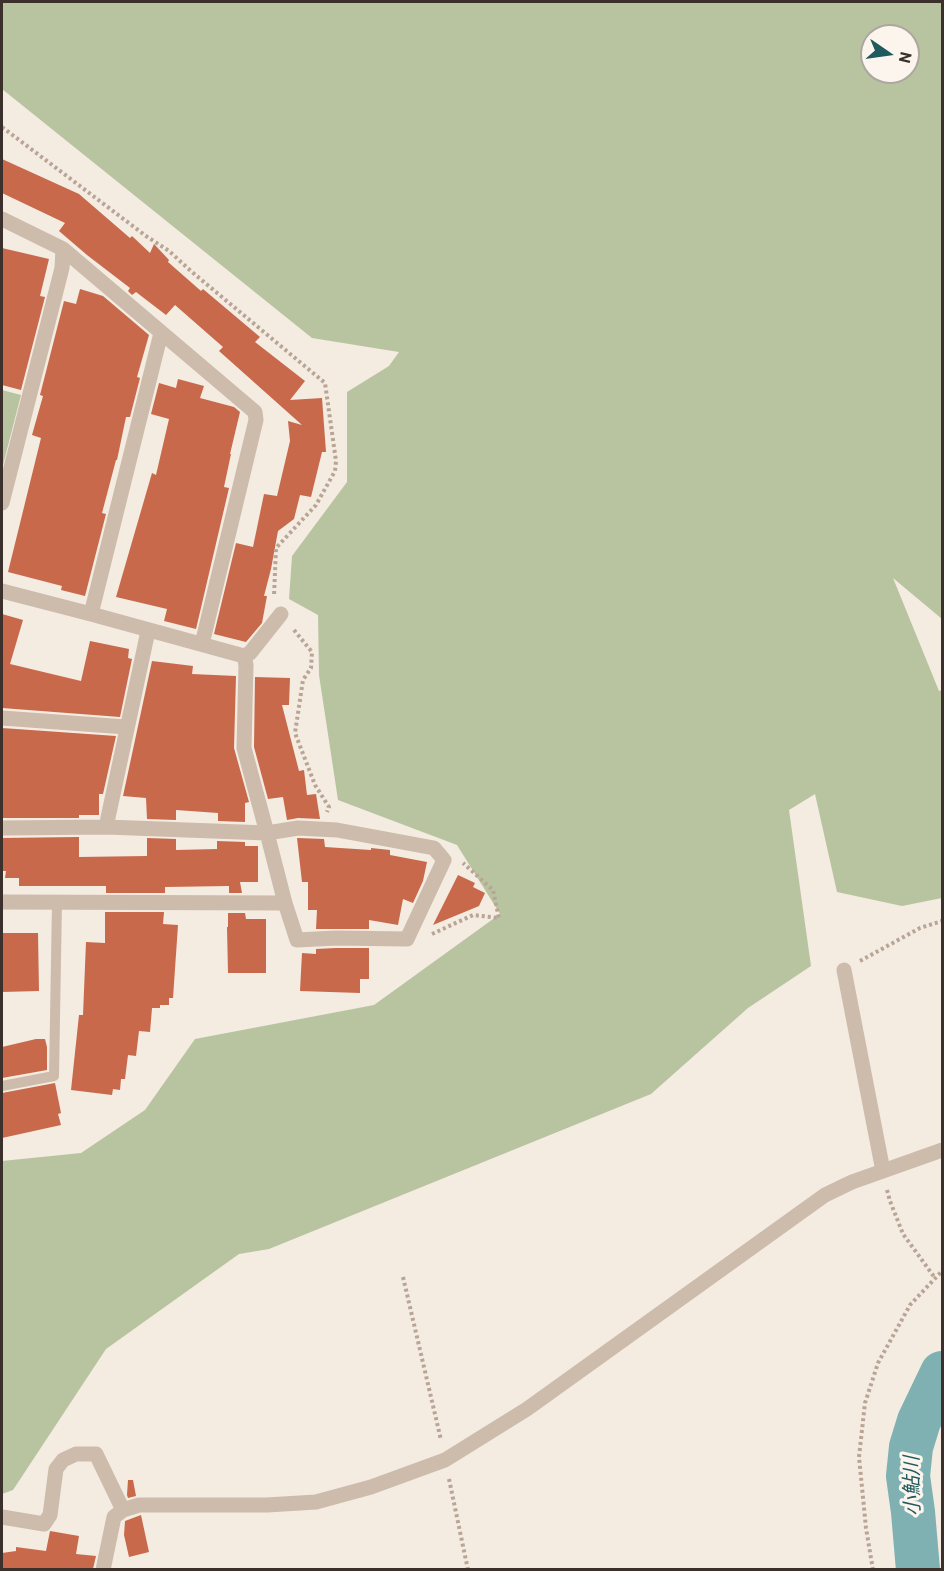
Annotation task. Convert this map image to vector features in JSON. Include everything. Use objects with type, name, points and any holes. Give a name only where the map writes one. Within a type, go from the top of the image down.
[{"type":"street","points":[[2,219],[63,249],[255,412],[256,420],[201,644]]},
{"type":"street","points":[[2,503],[62,268],[63,249]]},
{"type":"street","points":[[91,614],[161,333]]},
{"type":"street","points":[[2,591],[244,656],[250,653],[281,614]]},
{"type":"street","points":[[106,827],[148,631]]},
{"type":"street","points":[[2,828],[106,827],[267,833],[298,828],[322,829],[434,848],[444,860],[407,939],[297,940],[285,903],[267,833],[244,748],[246,665],[244,656]]},
{"type":"street","points":[[2,718],[126,727]]},
{"type":"street","points":[[2,902],[285,903]]},
{"type":"street","points":[[844,970],[883,1172]]},
{"type":"street","points":[[103,1569],[114,1517],[123,1510],[139,1505],[267,1505],[316,1502],[371,1487],[445,1460],[527,1409],[825,1195],[852,1182],[942,1150]]},
{"type":"street","points":[[2,1517],[44,1524],[50,1515],[56,1468],[63,1460],[76,1454],[96,1454],[123,1510]]},
{"type":"lane","points":[[2,1086],[54,1076],[57,902]]},
{"type":"path","points":[[2,127],[169,251],[324,383],[336,461],[335,471],[316,505],[276,548],[273,605],[312,652],[311,668],[303,680],[295,733],[315,785],[328,807],[322,829]]},
{"type":"path","points":[[411,929],[432,934],[473,915],[499,918],[494,890],[461,861],[444,860]]},
{"type":"path","points":[[844,970],[920,928],[942,921]]},
{"type":"path","points":[[883,1172],[890,1201],[903,1234],[935,1278]]},
{"type":"path","points":[[873,1569],[866,1528],[859,1457],[865,1403],[878,1363],[910,1305],[942,1271]]},
{"type":"path","points":[[403,1277],[468,1569]]},
{"type":"green space","points":[[2,2],[942,2],[942,619],[893,578],[939,691],[942,690],[942,898],[902,906],[837,892],[815,794],[789,810],[811,966],[748,1008],[651,1094],[269,1249],[239,1254],[106,1349],[13,1490],[2,1494],[2,1161],[81,1153],[145,1110],[195,1039],[374,1005],[500,914],[457,845],[338,800],[319,675],[318,615],[289,599],[292,556],[347,482],[347,392],[389,366],[399,352],[312,338],[2,89]]},
{"type":"green space","points":[[2,390],[21,395],[2,469]]},
{"type":"building","points":[[2,159],[79,194],[150,253],[154,244],[169,260],[168,262],[201,291],[203,289],[260,337],[255,342],[305,381],[290,400],[322,398],[326,452],[322,452],[311,497],[300,495],[294,519],[278,531],[264,596],[267,596],[262,623],[246,642],[214,634],[236,543],[253,547],[264,494],[277,496],[290,441],[288,421],[302,425],[219,351],[223,347],[175,305],[166,315],[136,292],[132,295],[128,291],[130,288],[59,231],[65,223],[2,193]]},
{"type":"building","points":[[2,248],[49,259],[40,296],[45,297],[21,390],[2,385]]},
{"type":"building","points":[[80,289],[103,296],[149,335],[137,377],[140,378],[130,417],[126,417],[102,513],[106,514],[85,596],[61,590],[62,586],[8,572],[41,438],[32,435],[43,396],[40,395],[64,301],[76,304]]},
{"type":"building","points":[[178,379],[204,386],[200,398],[234,407],[240,412],[224,487],[229,488],[196,629],[164,621],[167,609],[116,597],[152,473],[156,475],[169,419],[151,414],[159,383],[176,388]]},
{"type":"building","points":[[2,614],[23,620],[10,664],[81,681],[90,641],[129,649],[128,658],[132,659],[120,717],[2,708]]},
{"type":"building","points":[[152,661],[193,666],[192,674],[236,676],[234,748],[249,802],[245,803],[245,822],[218,821],[218,813],[176,810],[176,820],[147,819],[146,798],[123,796]]},
{"type":"building","points":[[255,677],[290,678],[289,705],[282,705],[299,771],[304,770],[307,795],[316,794],[320,819],[287,820],[283,797],[268,799],[254,747]]},
{"type":"building","points":[[2,728],[116,736],[103,794],[99,794],[99,815],[79,815],[79,818],[2,818]]},
{"type":"building","points":[[79,837],[79,857],[147,856],[147,838],[176,839],[176,850],[217,849],[217,841],[245,842],[245,846],[258,846],[258,882],[240,882],[242,893],[229,893],[229,886],[165,887],[165,893],[106,893],[106,886],[19,886],[19,878],[5,878],[6,871],[2,871],[2,838]]},
{"type":"building","points":[[297,838],[324,839],[325,847],[390,850],[390,855],[427,862],[423,881],[413,903],[403,899],[398,925],[369,920],[369,929],[316,929],[317,910],[308,910],[308,882],[302,882]]},
{"type":"building","points":[[458,875],[475,883],[473,887],[485,893],[479,906],[433,925]]},
{"type":"building","points":[[105,912],[164,912],[163,924],[178,925],[173,998],[169,998],[169,1005],[152,1008],[150,1032],[139,1031],[136,1056],[128,1055],[125,1079],[121,1079],[120,1090],[113,1089],[112,1095],[71,1090],[79,1015],[83,1015],[86,942],[105,943]]},
{"type":"building","points":[[228,913],[245,913],[246,919],[266,919],[266,973],[228,973]]},
{"type":"building","points":[[2,933],[38,933],[39,991],[2,992]]},
{"type":"building","points":[[369,948],[369,979],[360,979],[360,993],[300,991],[302,953],[316,954],[316,949]]},
{"type":"building","points":[[45,1039],[47,1070],[2,1078],[2,1047]]},
{"type":"building","points":[[55,1083],[61,1125],[2,1138],[2,1093]]},
{"type":"building","points":[[128,1480],[133,1480],[136,1496],[128,1498],[127,1495]]},
{"type":"building","points":[[141,1515],[149,1552],[129,1557],[124,1535],[125,1521]]},
{"type":"building","points":[[50,1531],[79,1536],[76,1554],[96,1556],[93,1569],[2,1569],[2,1553],[16,1551],[16,1547],[46,1551]]},
{"type":"waterway","name":"小鮎川","points":[[918,1570],[908,1476],[911,1447],[919,1421],[942,1373]]}]
